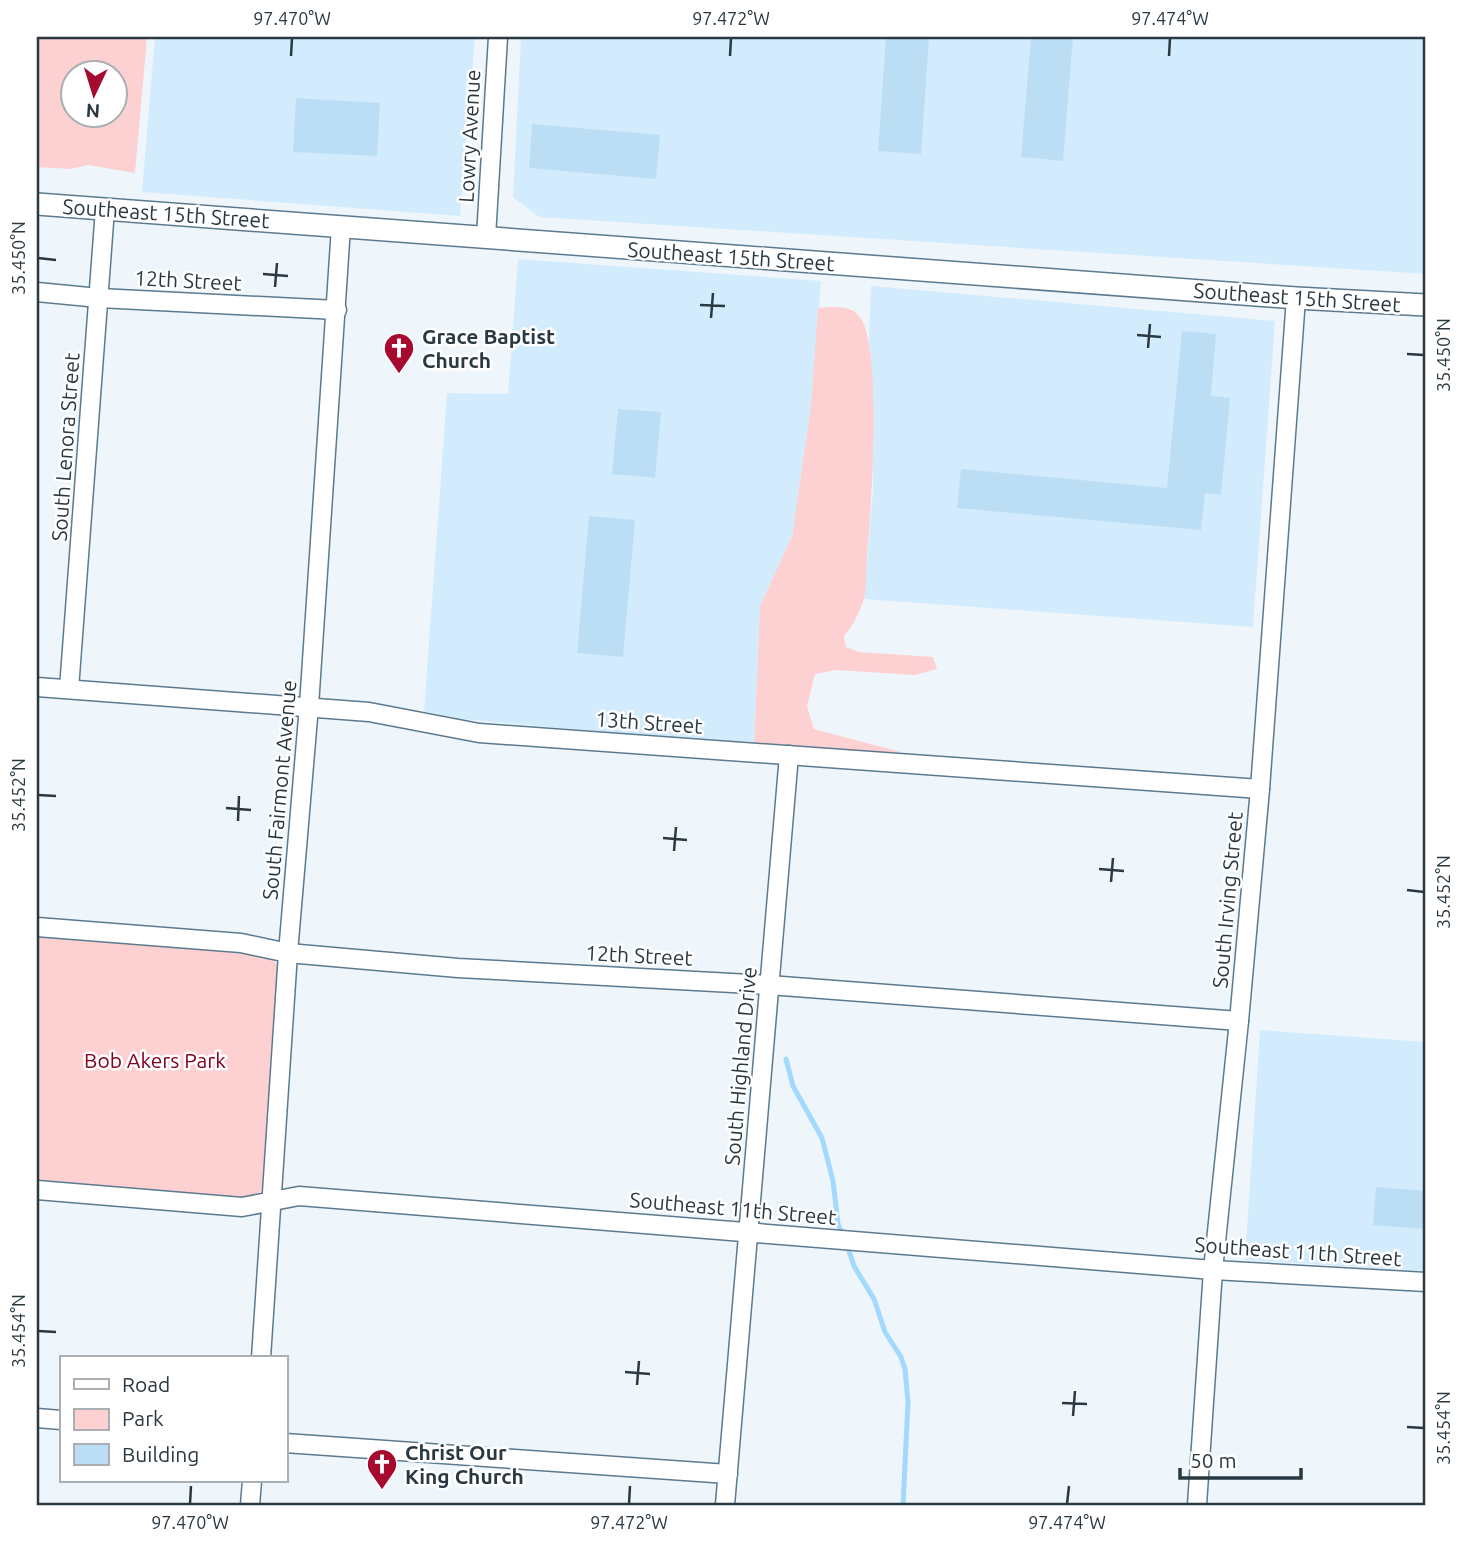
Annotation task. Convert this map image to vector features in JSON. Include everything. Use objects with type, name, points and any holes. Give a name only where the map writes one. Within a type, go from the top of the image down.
[{"type":"main road","name":"Southeast 15th Street","points":[[37,204],[1296,298],[1426,305]]},
{"type":"street","name":"Lowry Avenue","points":[[486,237],[498,37]]},
{"type":"street","name":"South Lenora Street","points":[[69,689],[105,209]]},
{"type":"street","name":"South Fairmont Avenue","points":[[261,1356],[341,226]]},
{"type":"street","name":"12th Street","points":[[37,292],[99,298],[337,310]]},
{"type":"street","name":"South Irving Street","points":[[1197,1505],[1213,1270],[1240,1021],[1260,789],[1296,298]]},
{"type":"street","name":"13th Street","points":[[37,687],[369,712],[479,733],[1260,789]]},
{"type":"street","name":"South Highland Drive","points":[[725,1505],[789,755]]},
{"type":"street","name":"12th Street","points":[[37,927],[241,943],[288,953],[458,968],[769,985],[1240,1021]]},
{"type":"street","name":"Southeast 11th Street","points":[[37,1190],[242,1207],[299,1196],[1213,1270],[1426,1282]]},
{"type":"street","points":[[37,1418],[60,1420]]},
{"type":"street","points":[[287,1443],[728,1474]]},
{"type":"street","points":[[250,1505],[252,1482]]},
{"type":"shaded area","points":[[155,37],[475,37],[460,216],[142,192]]},
{"type":"shaded area","points":[[521,37],[1426,37],[1426,274],[539,217],[513,197]]},
{"type":"shaded area","points":[[518,259],[821,281],[811,405],[792,536],[760,606],[754,746],[461,719],[424,711],[447,393],[508,394]]},
{"type":"shaded area","points":[[871,286],[1275,321],[1253,627],[864,599],[873,489],[873,388],[869,340]]},
{"type":"shaded area","points":[[1260,1030],[1426,1042],[1426,1271],[1245,1260]]},
{"type":"green space","points":[[37,37],[147,37],[135,173],[88,165],[70,169],[37,167]]},
{"type":"green space","points":[[818,308],[851,309],[860,317],[867,335],[873,395],[873,469],[866,589],[858,614],[844,636],[846,647],[859,652],[933,657],[937,669],[915,675],[836,670],[815,674],[807,706],[814,729],[901,752],[886,757],[754,746],[760,606],[792,536],[811,405]]},
{"type":"green space","name":"Bob Akers Park","points":[[37,933],[263,953],[275,962],[279,975],[262,1189],[254,1200],[37,1186]]},
{"type":"building","points":[[886,37],[929,37],[921,154],[878,151]]},
{"type":"building","points":[[1031,37],[1073,37],[1063,161],[1021,157]]},
{"type":"building","points":[[296,98],[380,103],[377,156],[293,152]]},
{"type":"building","points":[[532,124],[660,135],[656,179],[529,168]]},
{"type":"building","points":[[1182,331],[1216,334],[1211,396],[1230,398],[1221,495],[1205,493],[1201,530],[957,508],[961,469],[1167,488]]},
{"type":"building","points":[[618,409],[661,412],[655,478],[612,474]]},
{"type":"building","points":[[589,516],[635,520],[623,657],[577,653]]},
{"type":"building","points":[[1376,1187],[1426,1191],[1426,1229],[1373,1225]]},
{"type":"waterway","points":[[786,1059],[793,1086],[822,1138],[833,1181],[838,1224],[843,1236]]},
{"type":"waterway","points":[[847,1245],[854,1266],[874,1299],[885,1332],[901,1357],[905,1369],[908,1402],[903,1505]]},
{"type":"place","name":"Grace Baptist Church","points":[[399,375]]},
{"type":"place","name":"Christ Our King Church","points":[[382,1491]]}]
